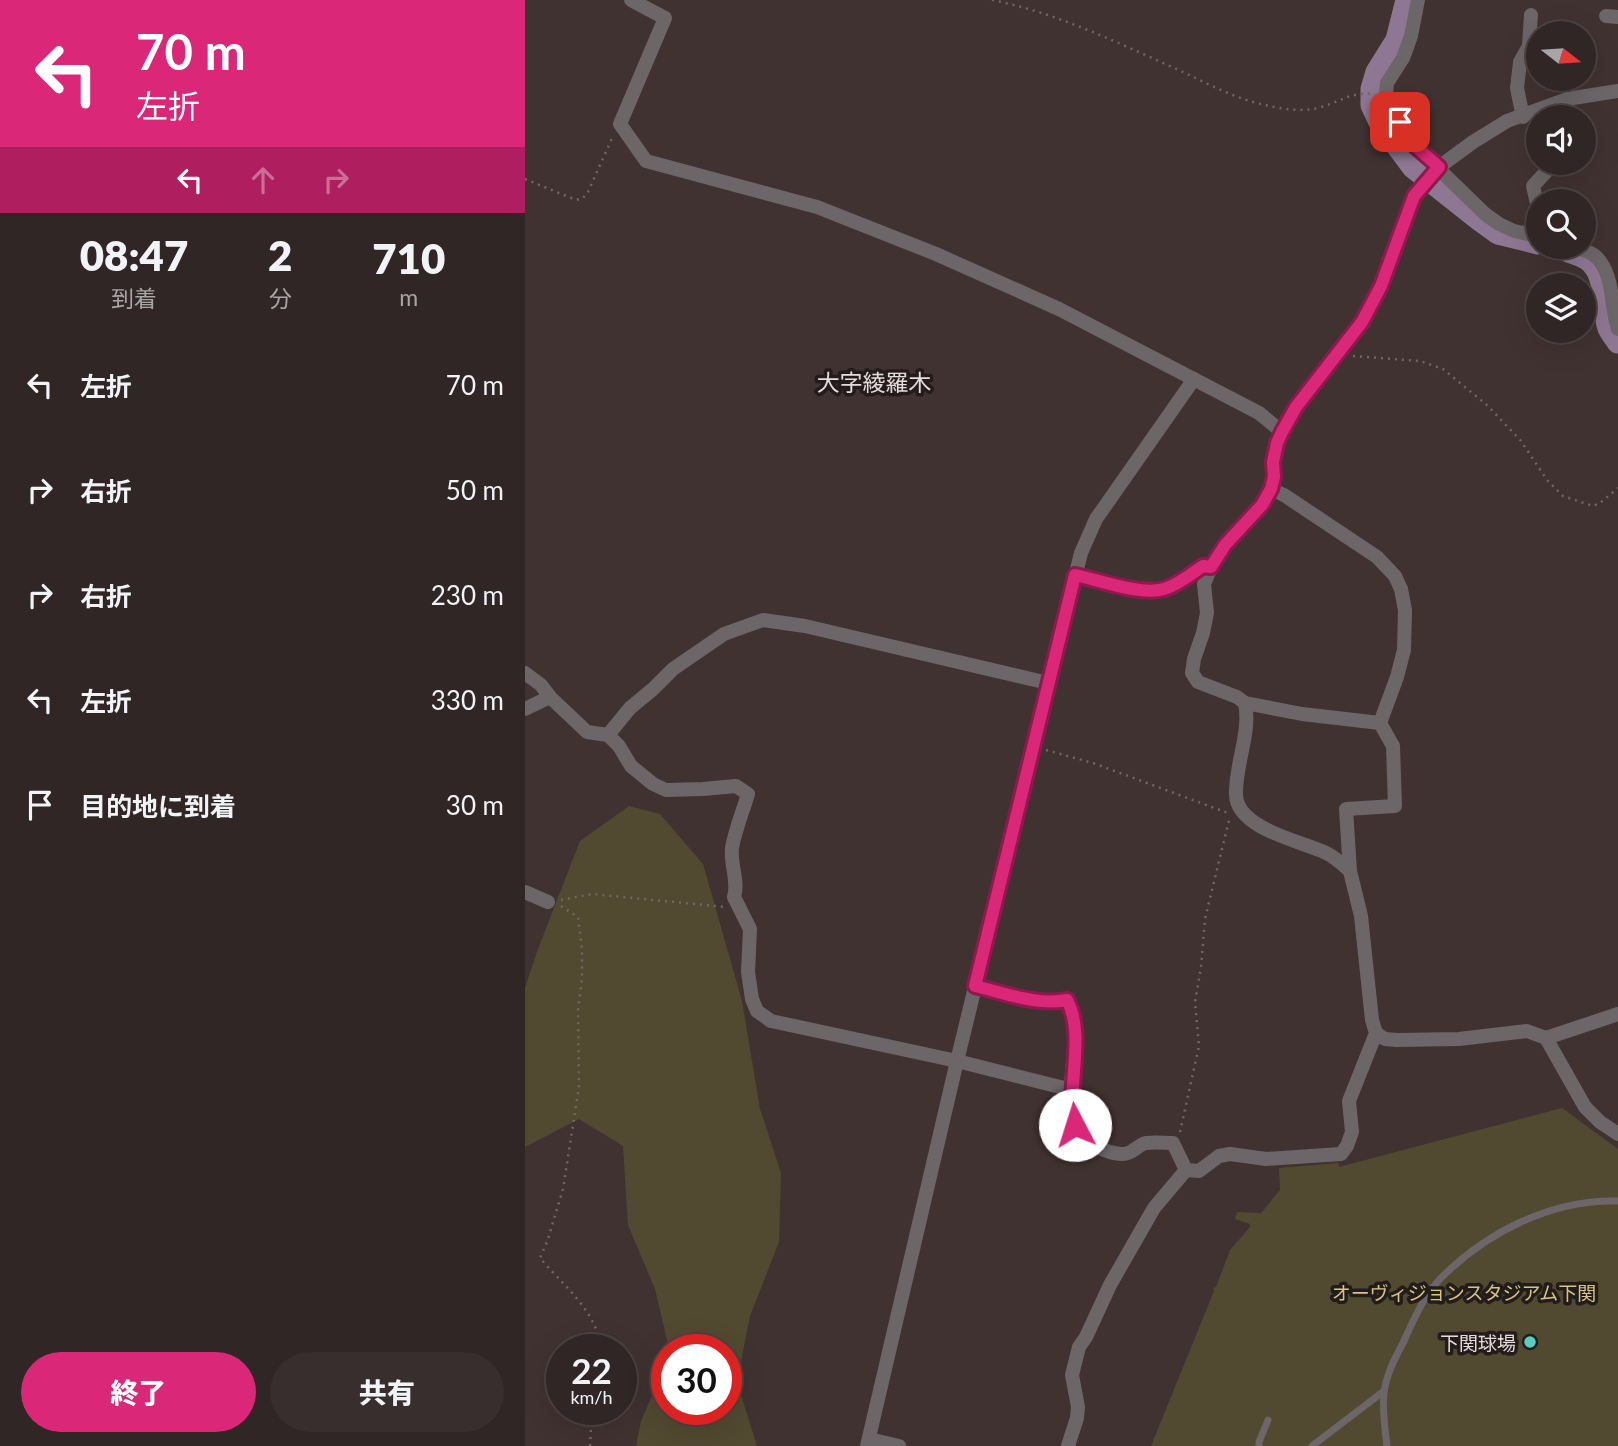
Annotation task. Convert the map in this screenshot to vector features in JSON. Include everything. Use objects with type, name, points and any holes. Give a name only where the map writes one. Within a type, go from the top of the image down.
[{"type":"street","points":[[631,0],[665,18],[620,124],[646,161],[829,212],[936,254],[1059,309],[1259,413],[1282,432]]},
{"type":"street","points":[[1418,0],[1411,36],[1403,58],[1387,83],[1386,95],[1390,110],[1415,146],[1485,214],[1499,224],[1526,234]]},
{"type":"street","points":[[1523,117],[1517,88],[1520,62],[1529,46],[1531,15]]},
{"type":"street","points":[[1380,723],[1302,714],[1245,703],[1237,697],[1198,682],[1192,673],[1193,659],[1203,633],[1207,612],[1205,584],[1211,567],[1225,545],[1262,505],[1271,489],[1274,477],[1273,462],[1282,432],[1296,407],[1362,322],[1381,286],[1414,196],[1437,169],[1491,129],[1567,99],[1618,91]]},
{"type":"street","points":[[1567,99],[1567,105]]},
{"type":"street","points":[[1533,189],[1532,186],[1543,175]]},
{"type":"street","points":[[1596,258],[1610,285],[1614,319],[1618,329]]},
{"type":"street","points":[[899,1446],[868,1442],[957,1061],[1081,553],[1096,519],[1194,379]]},
{"type":"street","points":[[1186,1170],[1199,1171],[1219,1156],[1230,1154],[1266,1159],[1341,1154],[1352,1132],[1349,1101],[1376,1033],[1372,1020],[1361,916],[1350,871],[1346,809],[1395,806],[1393,746],[1380,723],[1404,650],[1405,610],[1401,589],[1395,576],[1377,557],[1271,489]]},
{"type":"street","points":[[1075,575],[1146,590],[1162,590],[1203,566],[1211,567]]},
{"type":"street","points":[[608,735],[630,708],[673,669],[724,634],[763,620],[805,626],[1048,683]]},
{"type":"street","points":[[525,673],[541,685],[587,732],[608,735],[619,746],[631,766],[653,783],[666,790],[736,786],[748,794],[732,848],[732,869],[737,886],[734,897],[750,929],[748,972],[752,999],[757,1011],[771,1021],[957,1061],[1072,1090]]},
{"type":"street","points":[[525,709],[550,697]]},
{"type":"street","points":[[1245,703],[1248,717],[1236,796],[1240,810],[1249,819],[1267,829],[1327,853],[1350,871]]},
{"type":"street","points":[[525,892],[548,902]]},
{"type":"street","points":[[975,986],[1037,1001],[1054,1003],[1067,1000],[1076,1025],[1071,1107],[1075,1125],[1096,1147],[1120,1154],[1132,1153],[1144,1144],[1174,1143],[1186,1170]]},
{"type":"street","points":[[1376,1033],[1385,1039],[1397,1040],[1459,1039],[1527,1031],[1546,1038],[1618,1014]]},
{"type":"street","points":[[1546,1038],[1585,1107],[1600,1122],[1618,1134]]},
{"type":"street","points":[[1068,1446],[1077,1418],[1078,1407],[1072,1375],[1079,1347],[1110,1285],[1154,1208],[1186,1170]]},
{"type":"lane","points":[[1387,1446],[1384,1391],[1391,1368],[1416,1316],[1440,1279],[1479,1247],[1523,1219],[1566,1206],[1618,1201]]},
{"type":"lane","points":[[1312,1446],[1384,1391]]},
{"type":"lane","points":[[1259,1446],[1268,1420]]},
{"type":"path","points":[[992,0],[1048,15],[1103,36],[1238,97],[1264,105],[1293,110],[1317,109],[1358,93],[1386,95]]},
{"type":"path","points":[[525,179],[576,200],[583,198],[620,124]]},
{"type":"path","points":[[1339,355],[1395,358],[1433,364],[1489,406],[1521,441],[1547,480],[1563,496],[1593,506],[1618,488]]},
{"type":"path","points":[[1033,746],[1093,763],[1231,814],[1205,919],[1202,967],[1195,1002],[1199,1046],[1178,1139],[1174,1143]]},
{"type":"path","points":[[548,902],[593,894],[739,908]]},
{"type":"path","points":[[548,902],[563,907],[578,917],[582,978],[578,1010],[579,1087],[570,1154],[563,1189],[540,1258],[573,1295],[597,1328],[598,1334]]},
{"type":"path","points":[[590,1446],[591,1425]]},
{"type":"green space","points":[[629,806],[660,814],[703,864],[742,1001],[760,1109],[781,1173],[779,1242],[750,1316],[742,1357],[742,1334],[666,1334],[655,1289],[628,1225],[623,1146],[579,1119],[525,1147],[525,988],[580,841]]},
{"type":"green space","name":"オーヴィジョンスタジアム下関","points":[[1562,1108],[1618,1149],[1618,1446],[1151,1446],[1230,1250],[1250,1227],[1250,1224],[1235,1219],[1237,1212],[1261,1213],[1280,1190],[1279,1168],[1338,1163],[1339,1167]]},
{"type":"green space","points":[[651,1398],[651,1425],[742,1425],[742,1398],[757,1446],[636,1446],[641,1421]]},
{"type":"waterway","points":[[1407,0],[1397,40],[1377,72],[1372,89],[1372,105],[1381,124],[1413,167],[1498,233],[1526,240]]},
{"type":"waterway","points":[[1588,259],[1595,267],[1602,283],[1609,328],[1618,342]]},
{"type":"place","name":"下関球場","points":[[1530,1342]]},
{"type":"district","name":"大字綾羅木","points":[[874,382]]},
{"type":"route","points":[[1075,1125],[1071,1107],[1076,1025],[1067,1000],[1054,1003],[1037,1001],[975,986],[1075,575],[1146,590],[1162,590],[1203,566],[1211,567],[1225,545],[1262,505],[1271,489],[1274,477],[1273,462],[1282,432],[1296,407],[1362,322],[1381,286],[1414,196],[1439,167],[1415,146],[1400,122]]}]
